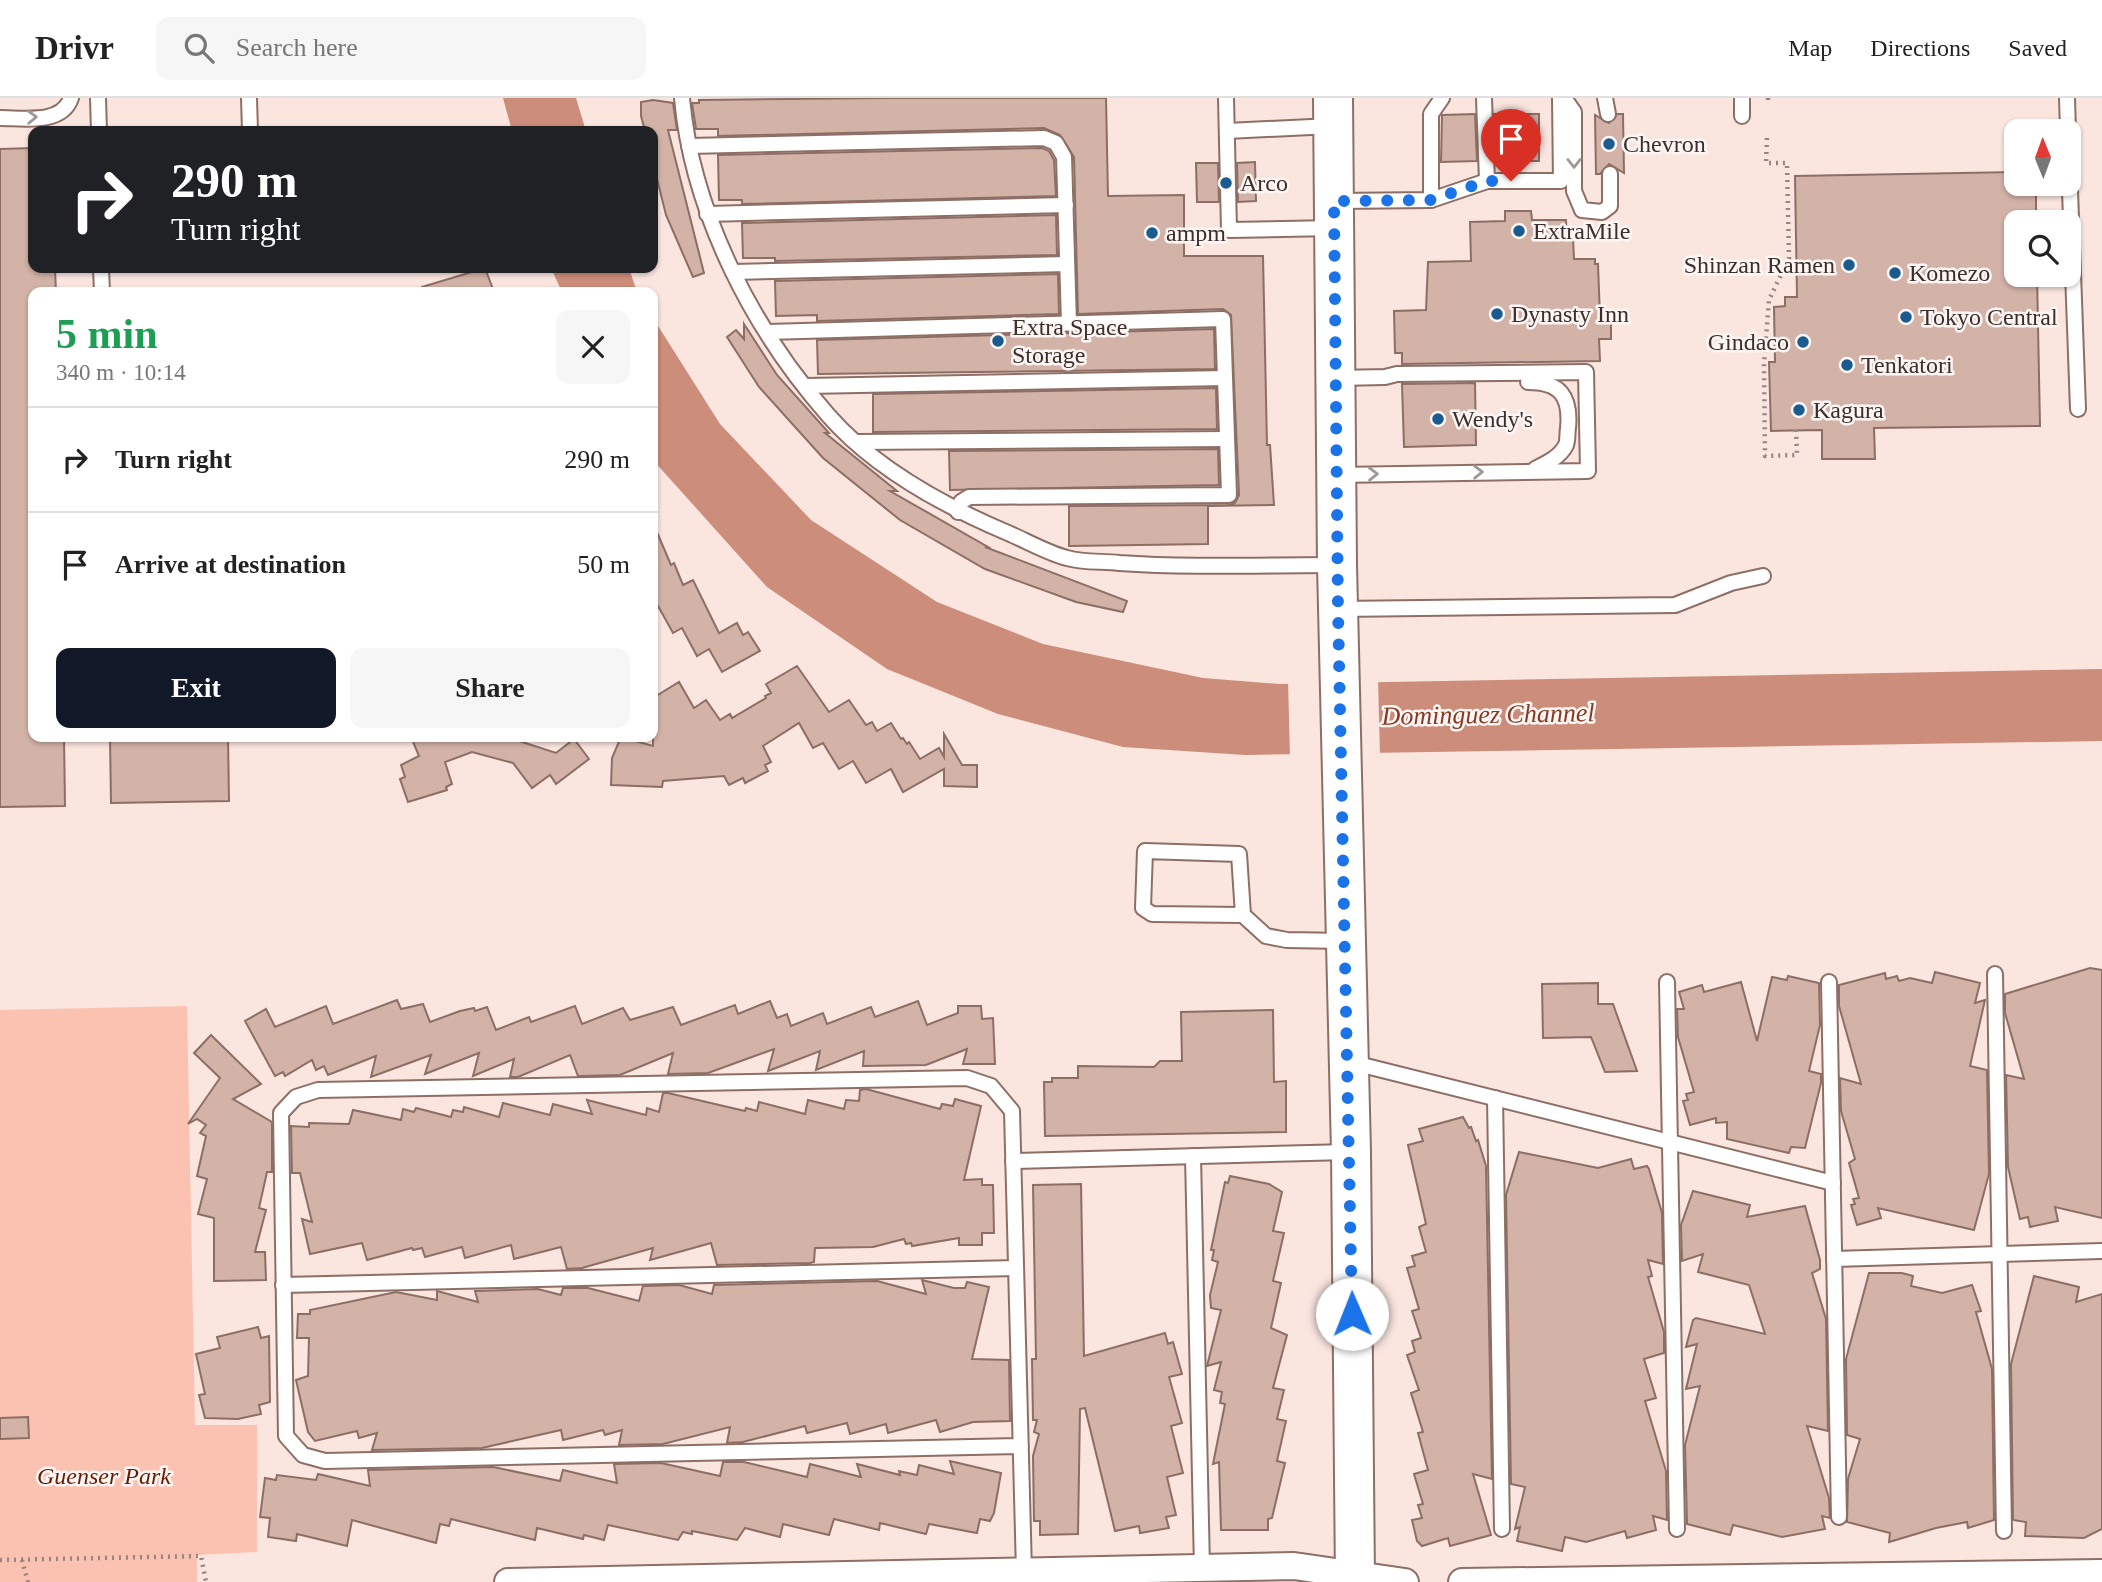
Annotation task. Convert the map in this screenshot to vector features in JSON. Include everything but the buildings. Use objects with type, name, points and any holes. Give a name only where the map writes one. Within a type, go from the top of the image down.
[{"type":"main road","points":[[1333,112],[1340,760],[1351,1152],[1354,1578]]},
{"type":"street","points":[[508,1582],[1010,1575],[1144,1576],[1202,1569],[1294,1566],[1354,1578],[1405,1582]]},
{"type":"street","points":[[1462,1582],[1935,1578],[2102,1573]]},
{"type":"lane","points":[[0,118],[50,117],[63,112],[71,98]]},
{"type":"lane","points":[[99,98],[99,126]]},
{"type":"lane","points":[[249,98],[250,126]]},
{"type":"lane","points":[[682,98],[689,146],[707,214],[733,272],[768,332],[829,416],[888,467],[958,512],[1067,559],[1168,567],[1337,565]]},
{"type":"lane","points":[[1226,98],[1229,230],[1431,200],[1487,181],[1561,181],[1562,98]]},
{"type":"lane","points":[[1431,200],[1430,114],[1442,98]]},
{"type":"lane","points":[[1484,98],[1487,181]]},
{"type":"lane","points":[[1562,98],[1574,112],[1574,191],[1582,210],[1602,212],[1610,206],[1609,174]]},
{"type":"lane","points":[[1605,98],[1608,114]]},
{"type":"lane","points":[[1742,98],[1742,116]]},
{"type":"lane","points":[[2067,98],[2068,119]]},
{"type":"lane","points":[[1227,131],[1333,112]]},
{"type":"lane","points":[[689,146],[1044,138],[1056,143],[1064,157],[1069,323]]},
{"type":"lane","points":[[2070,196],[2078,409]]},
{"type":"lane","points":[[707,214],[1066,205]]},
{"type":"lane","points":[[733,272],[1067,264]]},
{"type":"lane","points":[[768,332],[1223,318],[1229,495],[969,497],[961,502],[958,512]]},
{"type":"lane","points":[[1337,378],[1384,377],[1397,374],[1586,373],[1588,471],[1337,475]]},
{"type":"lane","points":[[806,386],[1225,377]]},
{"type":"lane","points":[[1384,377],[1397,383],[1547,382],[1560,391],[1567,401],[1566,444],[1552,461],[1530,471]]},
{"type":"lane","points":[[858,442],[1227,439]]},
{"type":"lane","points":[[1338,609],[1675,605],[1731,583],[1763,576]]},
{"type":"lane","points":[[1243,915],[1239,854],[1145,851],[1143,908],[1152,914],[1243,915],[1266,936],[1287,940],[1345,941]]},
{"type":"lane","points":[[1995,974],[2004,1531]]},
{"type":"lane","points":[[1667,982],[1677,1529]]},
{"type":"lane","points":[[1829,982],[1839,1517]]},
{"type":"lane","points":[[1349,1062],[1833,1182]]},
{"type":"lane","points":[[1010,1575],[1021,1446],[1012,1111],[991,1086],[967,1077],[318,1090],[296,1097],[281,1113],[286,1436],[303,1455],[325,1461],[1021,1446]]},
{"type":"lane","points":[[1495,1098],[1502,1529]]},
{"type":"lane","points":[[1013,1160],[1351,1152]]},
{"type":"lane","points":[[1194,1156],[1202,1569]]},
{"type":"lane","points":[[1834,1259],[2102,1251]]},
{"type":"lane","points":[[283,1285],[1016,1268]]},
{"type":"path","points":[[1767,138],[1766,163],[1787,163],[1789,258],[1769,300],[1764,363],[1765,456],[1797,455],[1796,430]]},
{"type":"path","points":[[0,1560],[201,1556],[206,1582]]},
{"type":"path","points":[[22,1560],[28,1582]]},
{"type":"green space","name":"Guenser Park","points":[[187,1006],[195,1425],[257,1425],[257,1552],[197,1555],[197,1582],[0,1582],[0,1010]]},
{"type":"water","points":[[503,98],[576,98],[584,126],[511,126]]},
{"type":"water","points":[[553,273],[631,273],[635,287],[560,287]]},
{"type":"water","name":"Dominguez Channel","points":[[658,326],[720,424],[811,520],[937,602],[1043,644],[1203,678],[1280,684],[2102,669],[2102,741],[1245,755],[1123,747],[998,714],[887,669],[767,587],[658,466]]},
{"type":"pier","points":[[1378,678],[1380,757],[1290,758],[1288,680]]},
{"type":"place","name":"Chevron","points":[[1609,144]]},
{"type":"place","name":"Arco","points":[[1226,183]]},
{"type":"place","name":"ExtraMile","points":[[1519,231]]},
{"type":"place","name":"ampm","points":[[1152,233]]},
{"type":"place","name":"Shinzan Ramen","points":[[1849,265]]},
{"type":"place","name":"Komezo","points":[[1895,273]]},
{"type":"place","name":"Dynasty Inn","points":[[1497,314]]},
{"type":"place","name":"Tokyo Central","points":[[1906,317]]},
{"type":"place","name":"Extra Space Storage","points":[[998,341]]},
{"type":"place","name":"Gindaco","points":[[1803,342]]},
{"type":"place","name":"Tenkatori","points":[[1847,365]]},
{"type":"place","name":"Kagura","points":[[1799,410]]},
{"type":"place","name":"Wendy's","points":[[1438,419]]},
{"type":"route","points":[[1352,1314],[1351,1152],[1340,760],[1334,201],[1431,200],[1487,181],[1511,181]]}]
